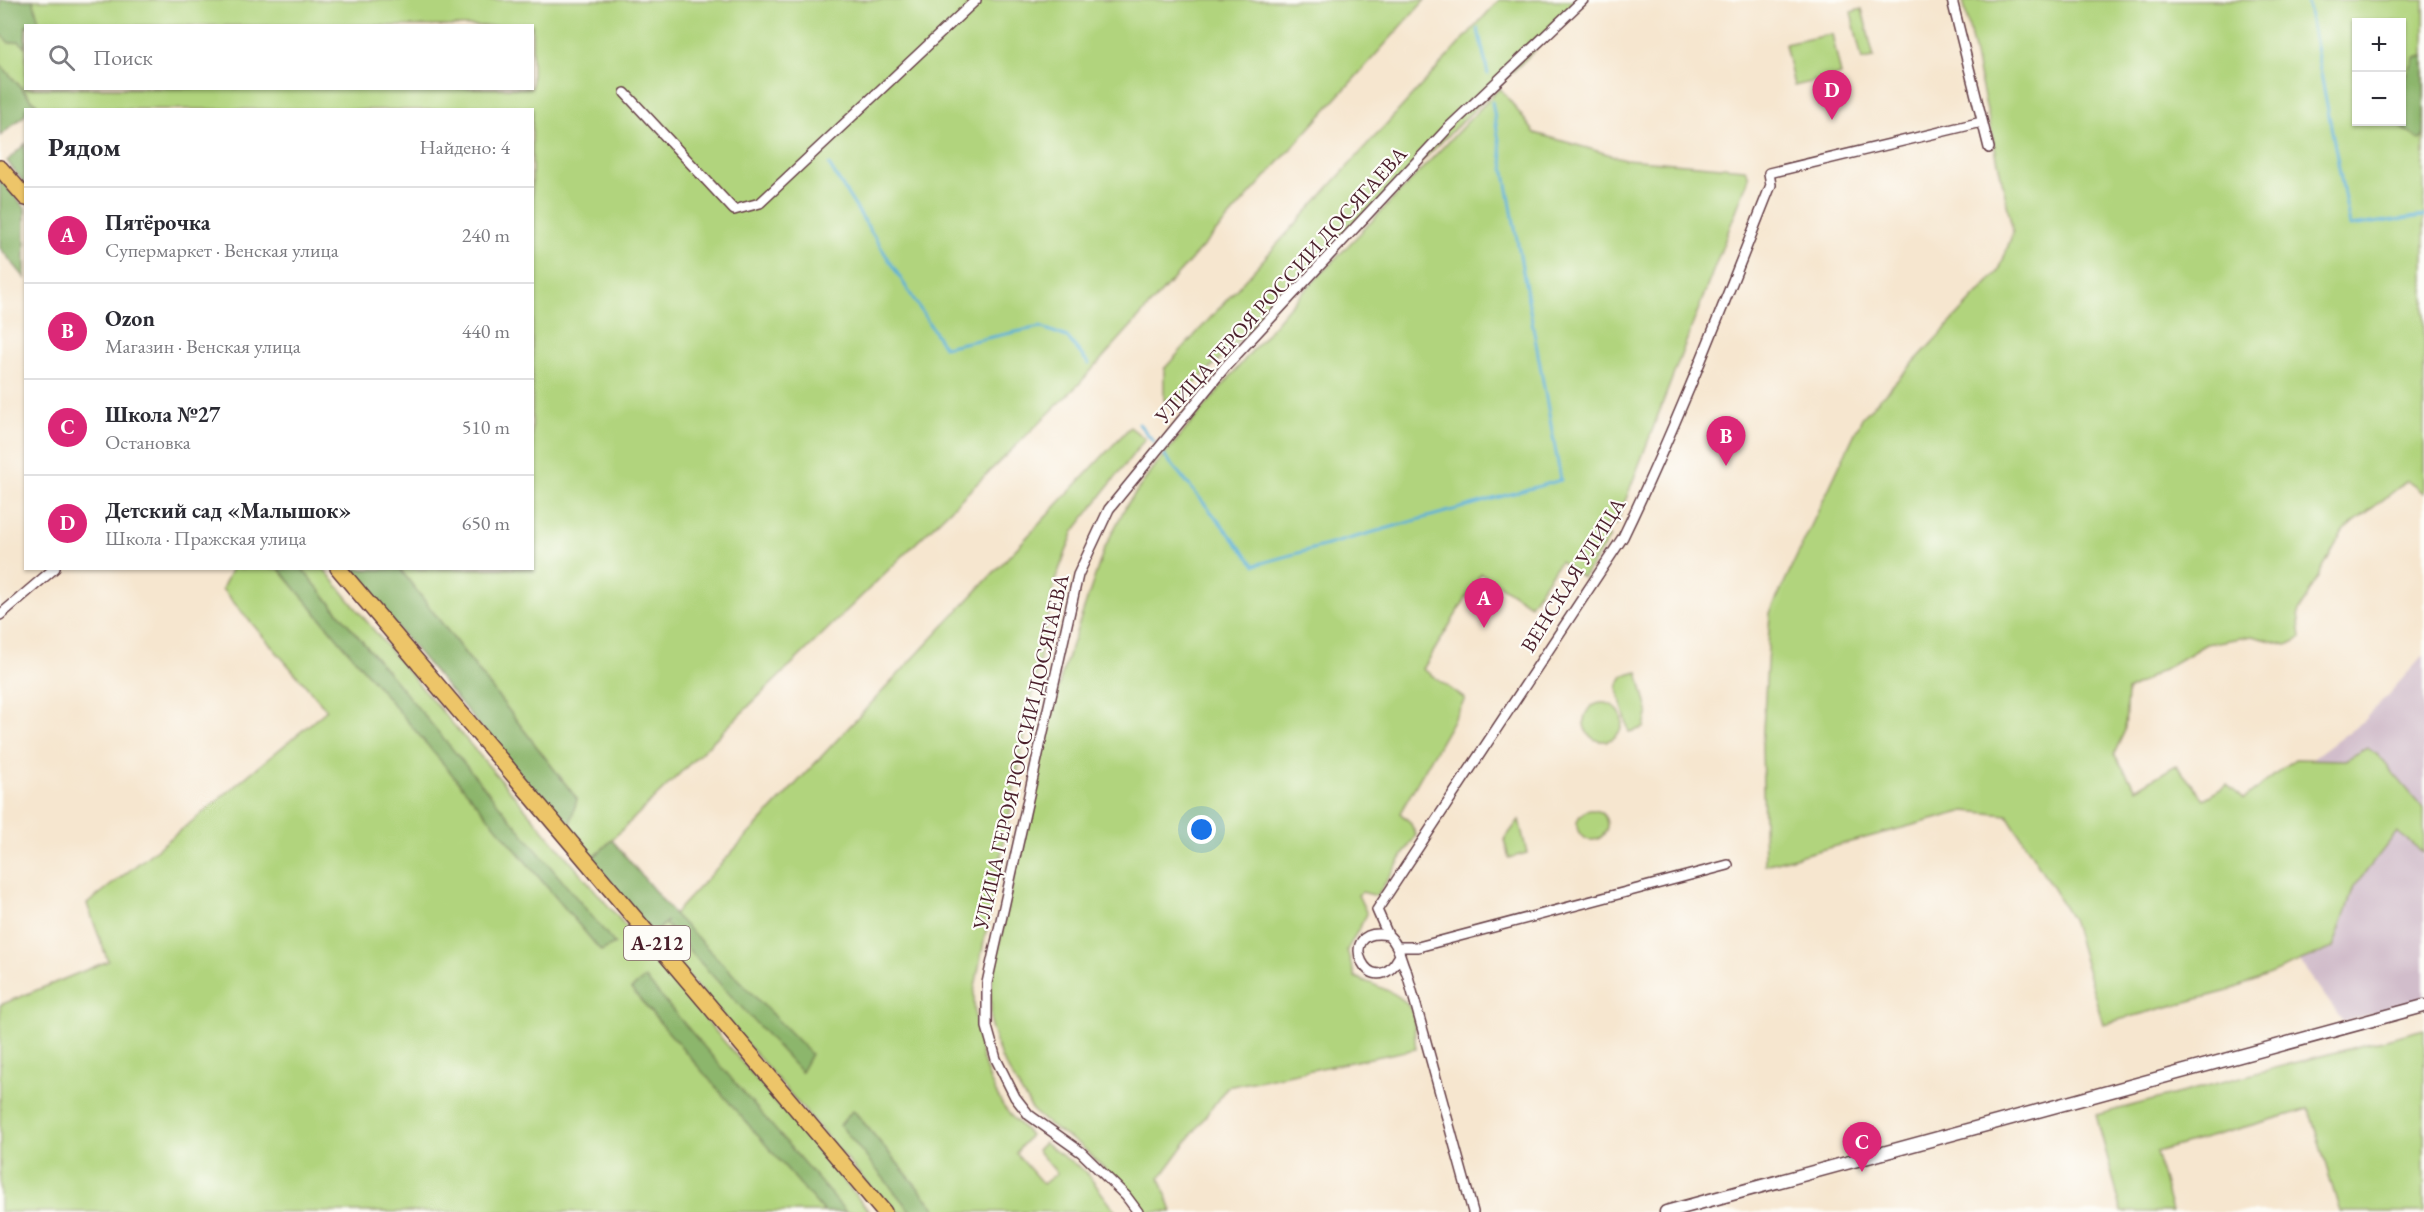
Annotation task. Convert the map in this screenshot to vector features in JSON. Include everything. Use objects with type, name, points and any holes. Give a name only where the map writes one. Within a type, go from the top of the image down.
[{"type":"highway","points":[[0,168],[24,196]]},
{"type":"highway","name":"А-212","points":[[340,570],[884,1212]]},
{"type":"street","points":[[625,93],[734,210],[760,203],[976,0]]},
{"type":"street","name":"УЛИЦА ГЕРОЯ РОССИИ ДОСЯГАЕВА","points":[[1138,1212],[1126,1196],[1081,1152],[1029,1114],[1015,1097],[996,1059],[987,1027],[987,983],[1078,575],[1109,509],[1227,366],[1448,128],[1583,0]]},
{"type":"street","points":[[1952,0],[1989,148]]},
{"type":"street","name":"ВЕНСКАЯ УЛИЦА","points":[[1388,935],[1377,910],[1623,537],[1653,475],[1720,313],[1771,185],[1769,173],[1982,122]]},
{"type":"street","points":[[0,615],[53,570]]},
{"type":"street","points":[[1399,952],[1728,865]]},
{"type":"street","points":[[1399,952],[1393,969],[1381,974],[1369,972],[1360,962],[1358,950],[1364,939],[1376,933],[1388,935],[1399,952],[1473,1212]]},
{"type":"street","points":[[1666,1212],[2424,1006]]},
{"type":"shaded area","points":[[2424,655],[2424,998],[2344,1022],[2300,962],[2185,854],[2365,720]]},
{"type":"green space","points":[[0,0],[1425,0],[1079,384],[592,859],[568,831],[577,799],[401,570],[534,570],[534,108],[40,108],[0,64]]},
{"type":"green space","points":[[0,0],[33,0],[40,24],[24,24],[24,46],[19,41],[9,43],[0,33]]},
{"type":"green space","points":[[1499,0],[1586,0],[1170,408],[1164,400],[1164,369]]},
{"type":"green space","points":[[1963,0],[2424,0],[2424,493],[2407,481],[2343,531],[2298,613],[2301,638],[2287,645],[2252,636],[2206,644],[2127,691],[2125,730],[2114,754],[2136,789],[2176,765],[2204,799],[2227,785],[2244,799],[2295,759],[2345,760],[2367,748],[2378,755],[2424,809],[2424,853],[2397,832],[2354,887],[2333,948],[2228,991],[2103,1024],[2072,919],[2007,815],[1965,811],[1765,865],[1762,747],[1770,613],[1862,418],[1999,271],[2013,232]]},
{"type":"green space","points":[[1862,9],[1874,58],[1862,60],[1851,12]]},
{"type":"green space","points":[[1832,34],[1841,75],[1794,86],[1785,44]]},
{"type":"green space","points":[[2424,56],[2424,134],[2420,140],[2402,126],[2406,126],[2406,77],[2415,58]]},
{"type":"green space","points":[[0,64],[37,106],[24,108],[24,116],[0,136]]},
{"type":"green space","points":[[1500,88],[1535,133],[1625,159],[1745,169],[1749,177],[1616,525],[1607,522],[1606,534],[1610,537],[1583,578],[1560,561],[1530,605],[1481,573],[1423,669],[1465,699],[1400,813],[1410,822],[1416,835],[1377,896],[1362,892],[1358,895],[1367,914],[1347,950],[1355,977],[1391,992],[1407,1004],[1412,1011],[1416,1049],[1227,1087],[1160,1178],[1172,1212],[1143,1212],[1136,1200],[1079,1144],[1054,1129],[1033,1111],[1001,1058],[991,1026],[991,983],[1026,819],[1061,677],[1104,549],[1126,506],[1155,466],[1289,307]]},
{"type":"green space","points":[[24,145],[24,183],[7,161]]},
{"type":"green space","points":[[0,178],[24,207],[24,277],[0,248]]},
{"type":"green space","points":[[1130,427],[1145,439],[1074,531],[1056,578],[974,992],[977,1036],[989,1077],[1005,1108],[1030,1135],[1016,1153],[1043,1184],[1057,1173],[1037,1150],[1044,1143],[1086,1172],[1116,1212],[938,1212],[854,1111],[913,1212],[892,1212],[653,935],[668,921],[801,1071],[810,1054],[673,915]]},
{"type":"green space","points":[[231,570],[280,570],[375,682],[391,676],[303,570],[325,570],[399,661],[870,1212],[0,1212],[0,1005],[108,961],[87,904],[327,710],[222,589]]},
{"type":"green space","points":[[280,570],[303,570],[615,944],[601,951]]},
{"type":"green space","points":[[349,570],[401,570],[577,799],[568,831]]},
{"type":"green space","points":[[1638,672],[1648,711],[1644,728],[1629,732],[1617,687],[1623,676]]},
{"type":"green space","points":[[1603,703],[1616,709],[1622,722],[1616,735],[1603,741],[1590,735],[1584,722],[1590,709]]},
{"type":"green space","points":[[1592,810],[1603,814],[1607,825],[1603,836],[1592,840],[1581,836],[1577,825],[1581,814]]},
{"type":"green space","points":[[1519,820],[1527,853],[1509,858],[1504,840]]},
{"type":"green space","points":[[612,840],[674,914],[811,1054],[801,1072],[665,924],[667,921],[653,935],[592,859]]},
{"type":"green space","points":[[645,978],[846,1212],[824,1212],[631,989]]},
{"type":"green space","points":[[2424,1029],[2424,1212],[2340,1212],[2309,1109],[2156,1152],[2172,1212],[2122,1212],[2096,1115]]},
{"type":"green space","points":[[853,1110],[938,1212],[911,1212],[840,1125]]},
{"type":"waterway","points":[[2307,0],[2350,226],[2424,216]]},
{"type":"waterway","points":[[1478,29],[1488,74]]},
{"type":"waterway","points":[[1164,455],[1255,565],[1561,480],[1492,102]]},
{"type":"waterway","points":[[829,165],[944,347],[1040,327],[1067,337],[1089,364]]},
{"type":"waterway","points":[[1139,424],[1154,442]]},
{"type":"place","name":"Детский сад «Малышок»","points":[[1832,120]]},
{"type":"place","name":"Ozon","points":[[1726,466]]},
{"type":"place","name":"Пятёрочка","points":[[1484,628]]},
{"type":"place","name":"Школа №27","points":[[1862,1172]]}]
